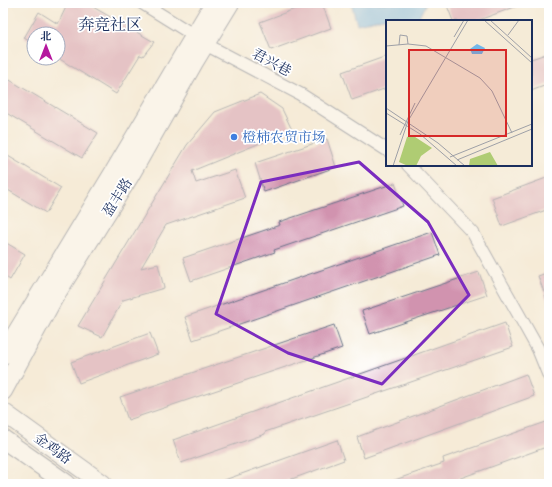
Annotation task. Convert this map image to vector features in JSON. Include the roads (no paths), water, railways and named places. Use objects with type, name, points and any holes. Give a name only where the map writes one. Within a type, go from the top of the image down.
[{"type":"main road","name":"盈丰路","points":[[3,391],[53,299],[130,177],[200,40],[214,3]]},
{"type":"main road","name":"盈丰路","points":[[3,354],[114,172],[200,40],[230,3]]},
{"type":"main road","name":"金鸡路","points":[[3,412],[103,484]]},
{"type":"main road","name":"金鸡路","points":[[3,439],[67,484]]},
{"type":"street","name":"君兴巷","points":[[142,3],[200,40],[300,94],[386,149]]},
{"type":"street","points":[[409,166],[473,233],[538,349],[549,376]]},
{"type":"water","points":[[351,3],[426,3],[418,20],[406,20],[396,15],[357,24]]},
{"type":"place","name":"橙柿农贸市场","points":[[234,137]]},
{"type":"district","name":"奔竞社区","points":[[110,24]]}]
